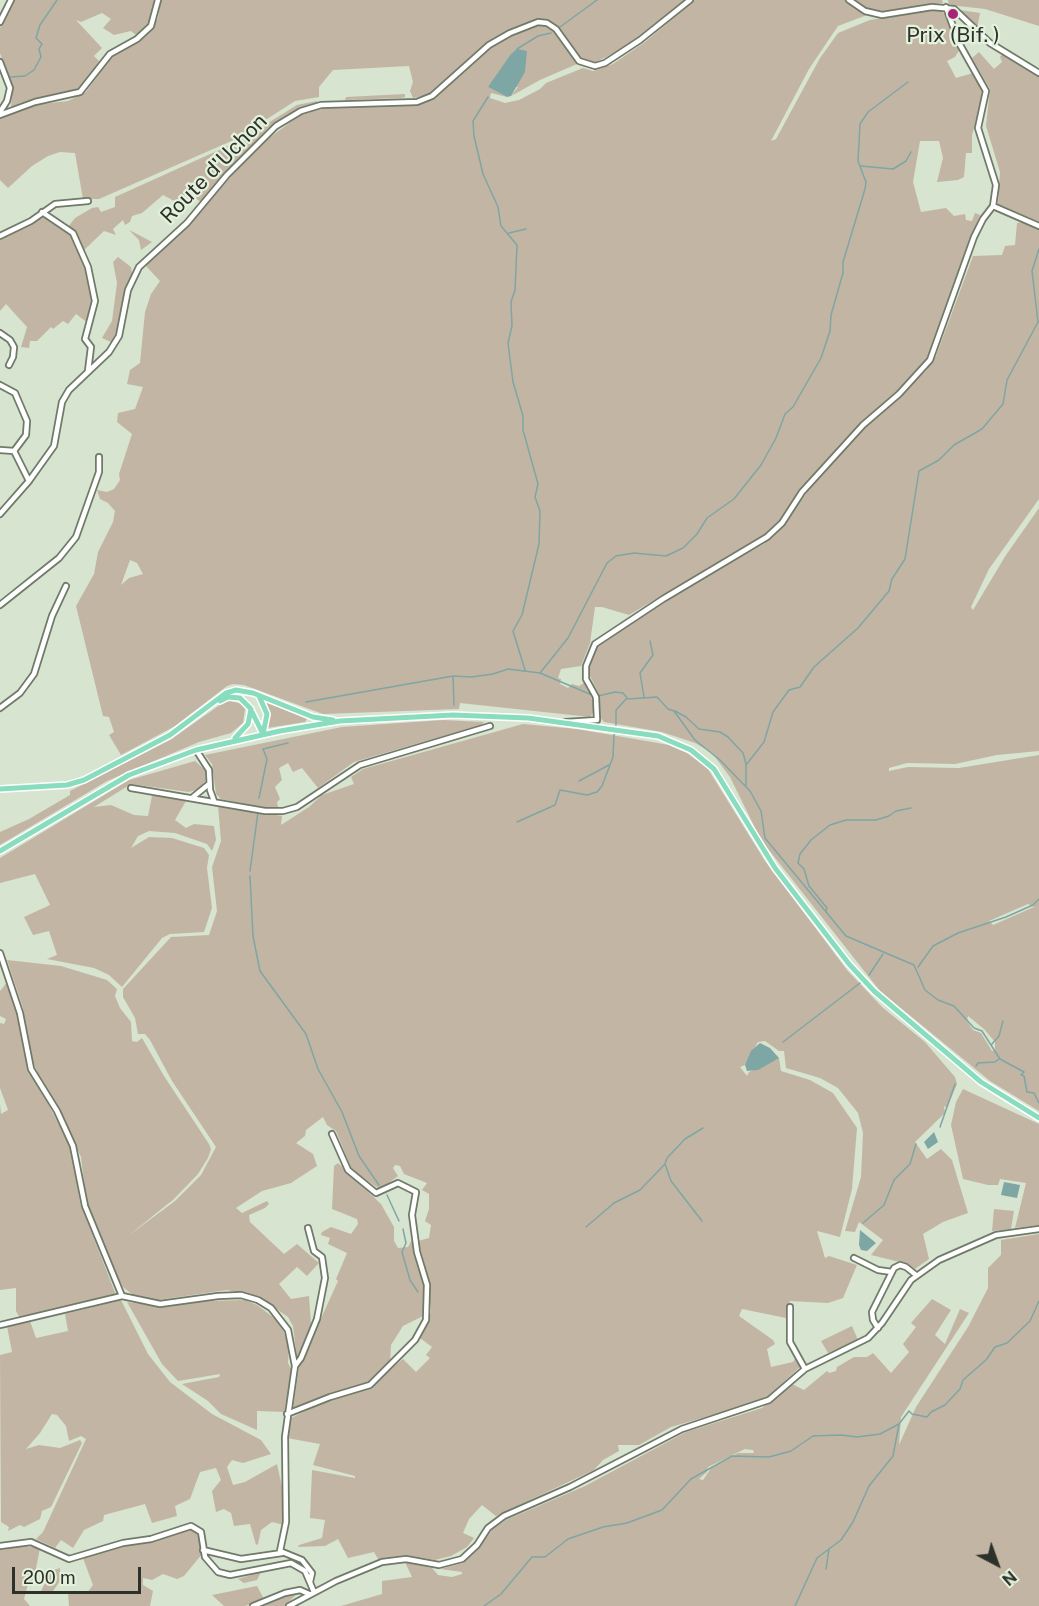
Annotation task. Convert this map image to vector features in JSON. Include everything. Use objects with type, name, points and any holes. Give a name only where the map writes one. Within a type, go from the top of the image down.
[{"type":"main road","points":[[0,789],[67,785],[84,780],[183,727],[226,693],[236,690],[258,695],[313,717],[340,721]]},
{"type":"main road","points":[[258,695],[267,714],[263,734]]},
{"type":"main road","points":[[213,704],[234,697],[245,701],[263,734]]},
{"type":"main road","points":[[233,740],[248,724],[251,709]]},
{"type":"main road","points":[[0,851],[129,775],[196,750],[233,740],[340,721],[453,715],[566,722],[667,739],[703,758],[725,783],[775,868],[861,978],[981,1082],[1039,1118]]},
{"type":"street","points":[[0,22],[10,0]]},
{"type":"street","points":[[0,113],[80,92],[110,54],[136,39],[151,26],[158,0]]},
{"type":"street","name":"Route d'Uchon","points":[[0,514],[29,481],[54,446],[62,402],[69,390],[109,352],[120,336],[128,290],[140,267],[187,223],[261,140],[288,119],[321,105],[417,102],[445,86],[489,45],[510,33],[538,22],[547,23],[556,29],[579,61],[595,66],[605,63],[640,40],[690,0]]},
{"type":"street","points":[[849,0],[865,11],[882,15],[932,7],[954,9],[990,43],[1039,73]]},
{"type":"street","points":[[605,728],[597,720],[596,697],[586,679],[595,644],[663,599],[767,537],[782,523],[802,492],[863,425],[920,373],[930,360],[974,237],[993,206],[996,185],[978,128],[986,91],[958,43],[946,7]]},
{"type":"street","points":[[0,62],[10,88],[6,105],[0,113]]},
{"type":"street","points":[[6,105],[10,111]]},
{"type":"street","points":[[0,236],[31,221],[55,204],[88,201]]},
{"type":"street","points":[[993,206],[1039,226]]},
{"type":"street","points":[[42,212],[73,233],[88,267],[95,301],[85,339],[91,347],[88,371]]},
{"type":"street","points":[[0,333],[10,340],[14,348],[9,365]]},
{"type":"street","points":[[0,386],[15,393],[27,421],[26,435],[14,451]]},
{"type":"street","points":[[0,450],[14,451]]},
{"type":"street","points":[[14,451],[29,481]]},
{"type":"street","points":[[0,605],[59,558],[76,537],[99,472],[99,457]]},
{"type":"street","points":[[0,708],[16,698],[34,674],[66,586]]},
{"type":"street","points":[[566,722],[597,720]]},
{"type":"street","points":[[131,788],[264,811],[297,807],[360,765],[489,726]]},
{"type":"street","points":[[196,750],[208,770],[214,801]]},
{"type":"street","points":[[192,798],[199,795],[209,784]]},
{"type":"street","points":[[0,953],[20,1013],[29,1062],[73,1146],[85,1206],[122,1296]]},
{"type":"street","points":[[287,1414],[330,1397],[370,1385],[385,1373],[422,1330],[428,1302],[425,1274],[415,1241],[412,1208],[416,1192],[398,1183],[376,1193],[348,1170],[332,1134]]},
{"type":"street","points":[[295,1366],[301,1358],[317,1320],[325,1278],[322,1257],[314,1251],[308,1228]]},
{"type":"street","points":[[289,1606],[311,1593],[396,1558],[427,1564],[451,1564],[471,1552],[488,1528],[511,1513],[570,1487],[682,1429],[769,1401],[805,1369],[859,1343],[878,1328],[894,1300],[916,1275],[939,1260],[982,1240],[1039,1229]]},
{"type":"street","points":[[854,1258],[878,1270],[892,1272]]},
{"type":"street","points":[[878,1328],[872,1315],[892,1272],[900,1265],[916,1275]]},
{"type":"street","points":[[883,1294],[894,1300]]},
{"type":"street","points":[[0,1325],[122,1296],[160,1304],[218,1296],[250,1297],[271,1308],[284,1322],[291,1341],[295,1366],[287,1414],[286,1522],[282,1553]]},
{"type":"street","points":[[790,1307],[790,1342],[805,1369]]},
{"type":"street","points":[[0,1546],[31,1542],[69,1559],[151,1539],[187,1525],[201,1532],[203,1550],[210,1565],[226,1574],[291,1563],[302,1568],[310,1582]]},
{"type":"street","points":[[203,1550],[242,1559],[282,1553],[302,1560],[312,1573],[311,1593]]},
{"type":"street","points":[[253,1606],[285,1593],[300,1590],[311,1593]]},
{"type":"street","points":[[295,1606],[298,1599]]},
{"type":"shaded area","points":[[13,0],[154,0],[152,17],[146,28],[136,35],[131,31],[114,35],[103,28],[111,19],[102,13],[81,22],[76,20],[102,48],[94,56],[99,61],[86,84],[73,93],[37,99],[11,109],[12,88],[0,53],[0,28]]},
{"type":"shaded area","points":[[161,0],[684,0],[624,48],[594,63],[584,61],[577,55],[562,31],[548,20],[547,25],[554,30],[577,64],[511,96],[518,87],[488,87],[507,97],[491,93],[490,98],[505,103],[519,100],[540,89],[546,83],[583,68],[593,71],[613,64],[645,42],[695,0],[845,0],[867,15],[838,26],[809,69],[771,141],[776,139],[820,58],[838,33],[870,20],[940,9],[947,17],[960,49],[955,57],[947,61],[956,78],[973,73],[982,87],[983,97],[972,135],[972,153],[966,153],[964,177],[958,180],[937,182],[943,158],[939,141],[920,141],[913,182],[921,212],[946,208],[954,216],[965,214],[966,220],[972,221],[975,213],[980,215],[927,358],[918,372],[859,425],[799,490],[780,520],[767,533],[629,615],[595,607],[590,643],[581,666],[561,669],[558,678],[561,679],[560,684],[568,688],[572,684],[579,686],[584,683],[592,699],[594,712],[590,717],[460,703],[459,709],[323,714],[244,685],[233,684],[227,686],[175,726],[121,755],[109,735],[114,732],[109,717],[103,716],[76,606],[94,574],[98,552],[113,522],[115,511],[108,503],[100,499],[97,490],[107,492],[114,489],[120,480],[119,474],[132,434],[117,422],[118,413],[135,409],[143,387],[127,384],[130,370],[140,363],[145,312],[151,294],[160,281],[145,265],[191,222],[258,146],[303,113],[337,106],[412,105],[430,99],[428,95],[413,98],[410,91],[413,82],[409,66],[333,70],[319,87],[319,97],[295,101],[236,139],[99,199],[83,199],[75,153],[60,152],[48,156],[32,166],[8,188],[0,180],[0,119],[33,105],[68,101],[86,92],[112,56],[148,34],[158,18]],"holes":[[[130,560],[137,563],[143,574],[129,578],[121,585]]]},
{"type":"shaded area","points":[[854,0],[942,0],[943,3],[883,11],[867,9]]},
{"type":"shaded area","points":[[948,0],[1039,0],[1039,26],[985,9],[949,5]]},
{"type":"shaded area","points":[[960,10],[980,13],[977,29],[973,26]]},
{"type":"shaded area","points":[[979,52],[994,69],[1002,62],[1000,57],[1003,53],[1039,77],[1039,222],[998,204],[1000,172],[986,126],[990,89],[972,58]]},
{"type":"shaded area","points":[[405,94],[405,97],[401,98],[345,100],[346,97]]},
{"type":"shaded area","points":[[317,101],[318,104],[302,107],[268,128],[201,202],[195,198],[196,194],[186,194],[178,203],[163,195],[142,213],[132,216],[130,222],[125,225],[123,220],[113,229],[116,235],[104,231],[83,251],[76,234],[68,227],[75,218],[92,208],[98,207],[101,212],[115,207],[115,197],[239,141],[297,105]]},
{"type":"shaded area","points":[[43,216],[65,229],[75,241],[87,273],[93,306],[88,323],[76,314],[68,324],[63,321],[53,329],[51,327],[37,341],[30,341],[29,348],[21,347],[27,327],[6,304],[0,311],[0,240]]},
{"type":"shaded area","points":[[1024,222],[1039,229],[1039,499],[989,569],[971,607],[973,610],[1006,555],[1039,508],[1039,751],[997,755],[955,764],[907,763],[889,768],[889,771],[908,767],[959,768],[1039,755],[1039,1111],[990,1081],[880,991],[761,840],[730,777],[712,753],[695,743],[662,732],[604,722],[600,717],[599,694],[588,672],[589,663],[597,647],[603,641],[709,574],[764,544],[779,530],[817,479],[867,425],[926,371],[936,356],[973,256],[1002,255],[1005,246],[1015,245],[1017,223]],"holes":[[[1028,904],[1034,907],[993,925],[989,921]],[[968,1016],[995,1042],[995,1050],[992,1051],[981,1033],[973,1030],[967,1021]]]},
{"type":"shaded area","points":[[129,230],[152,242],[141,250],[139,240]]},
{"type":"shaded area","points":[[118,257],[131,267],[132,273],[113,343],[102,338],[112,321],[117,283],[113,262]]},
{"type":"shaded area","points":[[227,700],[242,704],[245,709],[243,723],[231,733],[199,742],[107,781],[0,845],[0,832],[29,819],[70,795],[70,791],[170,740]]},
{"type":"shaded area","points":[[265,700],[307,719],[305,722],[267,728],[269,709]]},
{"type":"shaded area","points":[[443,720],[484,722],[481,725],[354,762],[318,788],[302,768],[293,772],[288,763],[279,768],[282,780],[275,787],[280,799],[277,802],[278,807],[266,808],[221,799],[216,794],[212,764],[205,755],[342,727]]},
{"type":"shaded area","points":[[523,724],[577,729],[669,745],[687,753],[708,769],[765,861],[847,970],[882,1007],[925,1042],[955,1077],[957,1084],[947,1108],[944,1106],[945,1113],[915,1142],[927,1159],[941,1149],[952,1160],[968,1213],[943,1222],[923,1234],[929,1259],[915,1269],[908,1264],[871,1255],[883,1240],[859,1222],[855,1232],[845,1231],[861,1177],[863,1133],[858,1113],[838,1088],[820,1078],[786,1068],[784,1051],[779,1051],[765,1041],[758,1042],[745,1065],[740,1067],[747,1076],[749,1072],[779,1058],[781,1071],[810,1080],[833,1093],[857,1128],[852,1189],[840,1237],[817,1231],[825,1258],[829,1256],[857,1265],[843,1298],[828,1303],[790,1301],[786,1318],[742,1309],[739,1316],[773,1340],[775,1344],[767,1349],[771,1367],[793,1362],[796,1357],[801,1366],[764,1400],[671,1427],[639,1445],[618,1445],[619,1451],[603,1460],[594,1470],[496,1516],[482,1505],[469,1519],[463,1533],[474,1538],[467,1547],[451,1556],[435,1560],[405,1555],[378,1559],[374,1552],[348,1558],[338,1539],[325,1546],[298,1547],[322,1538],[325,1520],[310,1518],[312,1470],[355,1478],[355,1476],[313,1465],[320,1444],[287,1438],[289,1419],[324,1402],[368,1387],[403,1359],[416,1372],[430,1358],[426,1355],[432,1347],[420,1338],[431,1312],[427,1273],[418,1241],[429,1238],[431,1225],[425,1221],[429,1209],[429,1194],[422,1190],[427,1183],[404,1174],[400,1166],[395,1165],[393,1168],[398,1176],[380,1189],[375,1186],[352,1170],[336,1131],[327,1125],[323,1117],[306,1130],[305,1136],[296,1143],[313,1154],[317,1166],[291,1183],[262,1191],[236,1208],[242,1213],[267,1201],[269,1204],[265,1208],[249,1215],[250,1222],[284,1254],[297,1244],[319,1263],[307,1276],[297,1267],[279,1284],[291,1299],[309,1296],[311,1325],[297,1359],[293,1326],[288,1317],[261,1298],[227,1290],[158,1300],[133,1295],[123,1287],[117,1275],[86,1201],[81,1157],[58,1106],[43,1085],[29,1054],[23,1008],[7,960],[61,966],[107,980],[117,989],[115,996],[120,1008],[131,1022],[132,1041],[137,1042],[142,1038],[209,1144],[211,1149],[208,1158],[198,1174],[174,1199],[128,1236],[175,1201],[201,1175],[216,1147],[172,1081],[150,1040],[145,1034],[138,1034],[135,1018],[123,997],[123,989],[171,937],[209,935],[217,911],[212,867],[221,841],[218,806],[282,816],[281,825],[309,807],[322,795],[354,784],[351,777],[363,769]]},
{"type":"shaded area","points":[[195,761],[205,770],[206,780],[200,789],[189,792],[131,784],[94,807],[111,805],[134,815],[148,816],[152,796],[161,796],[186,801],[175,820],[186,828],[194,824],[214,826],[216,840],[212,851],[207,844],[175,833],[149,831],[138,836],[131,848],[149,837],[172,838],[204,848],[209,855],[207,868],[212,908],[204,932],[170,934],[162,938],[122,987],[109,975],[94,968],[47,959],[57,955],[49,931],[33,935],[24,917],[50,905],[35,874],[0,883],[0,858],[129,780]]},
{"type":"shaded area","points":[[8,981],[18,1016],[27,1063],[72,1150],[80,1203],[116,1295],[20,1318],[16,1311],[16,1288],[0,1290],[0,1104],[1,1114],[8,1110],[0,1088],[0,1023],[4,1024],[6,1019],[0,1016],[0,991]]},
{"type":"shaded area","points":[[963,1089],[1039,1124],[1039,1225],[1015,1228],[1026,1183],[1000,1179],[998,1185],[988,1185],[963,1179],[951,1125],[956,1102]]},
{"type":"shaded area","points":[[338,1163],[381,1204],[394,1227],[394,1241],[398,1248],[408,1247],[413,1238],[423,1275],[425,1303],[423,1316],[403,1326],[391,1345],[390,1364],[383,1372],[369,1382],[293,1409],[299,1367],[338,1281],[336,1279],[347,1253],[328,1244],[330,1238],[321,1235],[322,1232],[331,1227],[351,1234],[358,1224],[357,1219],[332,1209],[334,1166]]},
{"type":"shaded area","points":[[994,1209],[1014,1211],[1011,1229],[992,1231]]},
{"type":"shaded area","points":[[1039,1234],[1039,1606],[341,1606],[382,1594],[382,1581],[412,1577],[405,1562],[432,1568],[438,1575],[452,1577],[462,1574],[462,1572],[440,1569],[463,1563],[477,1550],[492,1530],[506,1520],[585,1486],[686,1432],[762,1408],[792,1384],[804,1390],[827,1371],[829,1373],[836,1371],[837,1367],[854,1357],[867,1357],[873,1353],[891,1373],[909,1352],[903,1344],[916,1327],[911,1323],[932,1299],[951,1310],[935,1335],[945,1344],[960,1309],[969,1313],[901,1417],[899,1445],[916,1407],[968,1327],[988,1288],[988,1268],[1001,1255],[1001,1240]],"holes":[[[745,1449],[753,1450],[754,1453],[738,1453],[711,1468],[703,1480],[699,1479],[707,1472],[708,1467]]]},
{"type":"shaded area","points":[[121,1300],[148,1354],[170,1382],[212,1414],[261,1440],[271,1454],[243,1463],[232,1460],[227,1467],[233,1485],[245,1482],[277,1464],[282,1487],[284,1525],[272,1522],[261,1530],[258,1544],[256,1545],[250,1524],[234,1526],[231,1513],[224,1509],[216,1512],[212,1491],[221,1480],[216,1468],[200,1472],[190,1499],[175,1506],[177,1516],[152,1523],[145,1504],[104,1515],[103,1521],[84,1530],[73,1548],[61,1540],[55,1548],[36,1539],[43,1532],[86,1439],[81,1436],[69,1441],[66,1426],[57,1415],[52,1414],[26,1449],[39,1445],[60,1448],[80,1440],[82,1443],[51,1507],[42,1511],[40,1519],[24,1527],[20,1525],[8,1531],[9,1527],[1,1522],[0,1355],[12,1352],[7,1326],[30,1321],[36,1338],[68,1331],[65,1314]]},
{"type":"shaded area","points":[[245,1300],[257,1305],[281,1323],[289,1347],[288,1363],[291,1369],[285,1412],[257,1411],[257,1430],[221,1414],[208,1401],[182,1384],[219,1377],[220,1374],[178,1381],[162,1364],[127,1302],[166,1307],[201,1301]]},
{"type":"shaded area","points":[[852,1326],[858,1340],[828,1353],[821,1341]]},
{"type":"shaded area","points":[[186,1528],[199,1533],[202,1554],[184,1576],[177,1579],[163,1574],[152,1580],[143,1578],[143,1585],[153,1591],[150,1606],[69,1606],[68,1593],[87,1593],[93,1585],[83,1558],[121,1547],[154,1542]]},
{"type":"shaded area","points":[[23,1546],[40,1548],[34,1579],[28,1584],[24,1599],[30,1606],[0,1606],[0,1550]]},
{"type":"shaded area","points":[[60,1568],[60,1581],[51,1594],[41,1591],[51,1571]]},
{"type":"shaded area","points":[[261,1572],[257,1580],[244,1583],[238,1579]]},
{"type":"shaded area","points":[[257,1586],[264,1599],[245,1606],[224,1606],[212,1595]]},
{"type":"shaded area","points":[[297,1594],[284,1606],[259,1606],[287,1596]]},
{"type":"water","points":[[517,49],[527,51],[525,72],[511,96],[507,97],[488,87]]},
{"type":"water","points":[[760,1043],[770,1048],[779,1058],[758,1070],[747,1071],[745,1065],[751,1051]]},
{"type":"water","points":[[934,1132],[938,1142],[928,1149],[924,1142]]},
{"type":"water","points":[[1004,1182],[1020,1185],[1017,1198],[1001,1195]]},
{"type":"water","points":[[860,1230],[876,1243],[867,1251],[861,1250],[859,1245]]},
{"type":"waterway","points":[[11,77],[25,76],[34,70],[41,57],[39,49],[42,44],[36,38],[40,25],[57,0]]},
{"type":"waterway","points":[[560,27],[597,0]]},
{"type":"waterway","points":[[517,49],[538,36],[551,33]]},
{"type":"waterway","points":[[540,673],[568,638],[607,563],[616,556],[634,553],[666,556],[683,548],[697,534],[707,518],[734,499],[761,465],[776,438],[785,414],[793,407],[821,358],[830,331],[831,315],[843,273],[843,262],[865,189],[866,182],[858,161],[860,124],[868,112],[908,82]]},
{"type":"waterway","points":[[488,97],[473,121],[474,136],[483,174],[498,207],[501,226],[517,245],[515,290],[511,302],[512,326],[508,343],[513,382],[523,416],[523,430],[538,484],[535,497],[540,511],[539,544],[522,615],[513,631],[525,670]]},
{"type":"waterway","points":[[861,166],[893,169],[906,161],[911,152]]},
{"type":"waterway","points":[[509,233],[526,229]]},
{"type":"waterway","points":[[746,785],[746,765],[764,742],[773,712],[789,690],[800,687],[814,667],[858,628],[889,591],[892,579],[905,559],[919,471],[939,460],[954,445],[982,429],[1003,404],[1007,380],[1038,322],[1032,271],[1039,249]]},
{"type":"waterway","points":[[644,697],[640,673],[653,655],[650,641]]},
{"type":"waterway","points":[[306,702],[453,676],[471,677],[493,674],[508,669],[540,673],[592,695]]},
{"type":"waterway","points":[[453,676],[454,705]]},
{"type":"waterway","points":[[598,696],[615,692],[623,693],[628,699],[657,697],[668,709],[674,711],[695,740],[720,760],[750,791],[761,811],[765,838],[846,936],[914,965],[925,990],[938,1000],[954,1006],[974,1028],[982,1031],[1000,1059],[1024,1072],[1021,1075],[1024,1076],[1027,1092],[1034,1093],[1039,1103]]},
{"type":"waterway","points":[[616,725],[616,710],[627,698]]},
{"type":"waterway","points":[[675,711],[699,729],[720,732],[728,737],[743,753],[746,764]]},
{"type":"waterway","points":[[517,822],[555,805],[560,790],[587,795],[597,792],[602,786],[613,757],[614,734]]},
{"type":"waterway","points":[[259,798],[267,759],[263,749],[288,743]]},
{"type":"waterway","points":[[579,781],[609,765]]},
{"type":"waterway","points":[[826,911],[827,908],[809,886],[804,869],[798,863],[800,854],[811,840],[830,825],[846,820],[876,820],[896,811],[911,808]]},
{"type":"waterway","points":[[250,871],[258,812]]},
{"type":"waterway","points":[[250,876],[253,936],[260,971],[306,1034],[318,1069],[342,1112],[359,1156],[379,1185]]},
{"type":"waterway","points":[[918,967],[933,946],[958,933],[1006,917],[1033,905],[1039,899]]},
{"type":"waterway","points":[[869,975],[883,954]]},
{"type":"waterway","points":[[783,1042],[860,983]]},
{"type":"waterway","points":[[992,1044],[999,1036],[1003,1021]]},
{"type":"waterway","points":[[976,1066],[978,1063],[995,1062],[999,1059]]},
{"type":"waterway","points":[[940,1127],[955,1084]]},
{"type":"waterway","points":[[702,1221],[671,1181],[665,1164],[667,1158],[685,1139],[703,1128]]},
{"type":"waterway","points":[[863,1223],[884,1205],[894,1180],[910,1164],[916,1144]]},
{"type":"waterway","points":[[586,1227],[614,1203],[640,1190],[665,1164]]},
{"type":"waterway","points":[[387,1195],[399,1221]]},
{"type":"waterway","points":[[403,1229],[406,1243],[402,1252],[410,1280],[418,1292]]},
{"type":"waterway","points":[[484,1606],[501,1594],[532,1557],[545,1557],[568,1539],[603,1527],[627,1523],[662,1510],[691,1479],[732,1456],[769,1457],[791,1451],[813,1436],[857,1437],[880,1434],[899,1424],[909,1411],[912,1414],[927,1417],[931,1412],[945,1405],[960,1389],[963,1380],[986,1360],[995,1347],[1007,1343],[1030,1321],[1039,1301]]},
{"type":"waterway","points":[[795,1606],[817,1558],[841,1540],[853,1522],[869,1486],[893,1456],[899,1424]]},
{"type":"waterway","points":[[826,1569],[829,1549]]},
{"type":"place","name":"Prix (Bif. )","points":[[953,14]]}]
